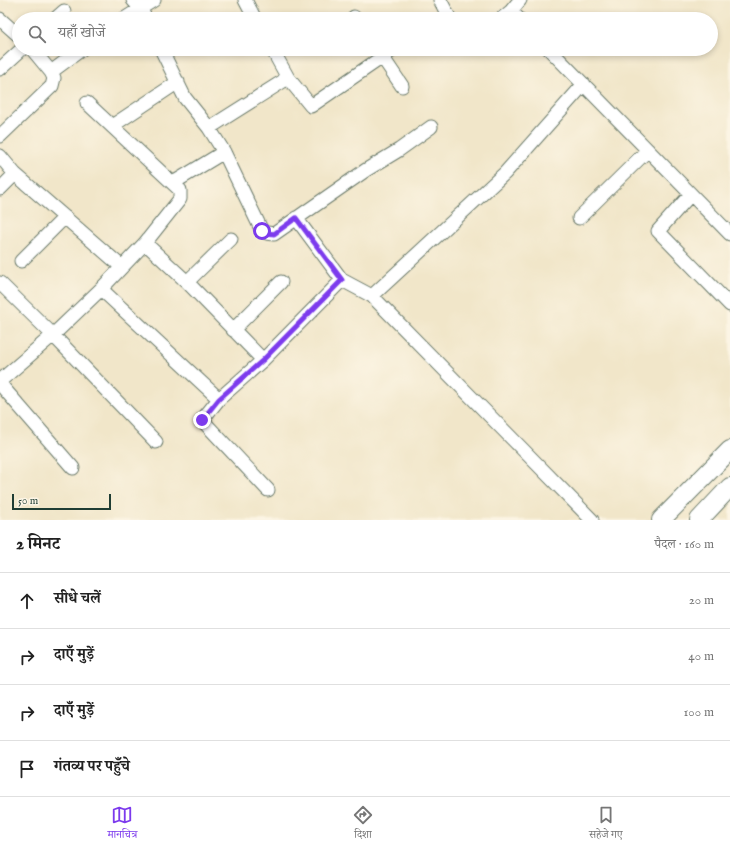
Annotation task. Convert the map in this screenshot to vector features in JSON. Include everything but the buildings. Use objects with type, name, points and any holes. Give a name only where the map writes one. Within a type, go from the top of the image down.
[{"type":"street","points":[[140,9],[154,0]]},
{"type":"street","points":[[245,0],[251,12]]},
{"type":"street","points":[[440,0],[444,12]]},
{"type":"street","points":[[512,12],[520,0]]},
{"type":"street","points":[[0,19],[12,30]]},
{"type":"street","points":[[0,69],[14,56]]},
{"type":"street","points":[[0,136],[52,86],[54,78],[38,56]]},
{"type":"street","points":[[51,72],[73,56]]},
{"type":"street","points":[[165,56],[185,98],[209,128],[224,152],[262,231],[268,233],[274,234],[431,127]]},
{"type":"street","points":[[276,56],[288,78],[311,106],[376,56]]},
{"type":"street","points":[[382,56],[402,86]]},
{"type":"street","points":[[556,56],[730,234]]},
{"type":"street","points":[[209,128],[288,78]]},
{"type":"street","points":[[112,126],[178,82]]},
{"type":"street","points":[[372,296],[505,173],[584,84]]},
{"type":"street","points":[[74,468],[0,382],[101,290],[145,243],[180,199],[181,195],[180,190],[173,183],[87,103]]},
{"type":"street","points":[[579,218],[648,150]]},
{"type":"street","points":[[173,183],[224,152]]},
{"type":"street","points":[[0,156],[16,174],[122,267]]},
{"type":"street","points":[[0,189],[16,174]]},
{"type":"street","points":[[691,194],[658,231],[730,305]]},
{"type":"street","points":[[21,261],[64,217]]},
{"type":"street","points":[[296,218],[342,280],[372,296],[592,520]]},
{"type":"street","points":[[187,282],[231,239]]},
{"type":"street","points":[[145,243],[187,282],[263,360]]},
{"type":"street","points":[[268,490],[202,420],[219,399],[263,360],[342,280]]},
{"type":"street","points":[[233,330],[281,282]]},
{"type":"street","points":[[0,283],[53,335],[156,442]]},
{"type":"street","points":[[101,290],[219,399]]},
{"type":"street","points":[[660,520],[730,450]]},
{"type":"street","points":[[699,520],[730,487]]},
{"type":"route","points":[[202,420],[219,399],[263,360],[342,280],[296,218],[274,234],[262,231]]}]
